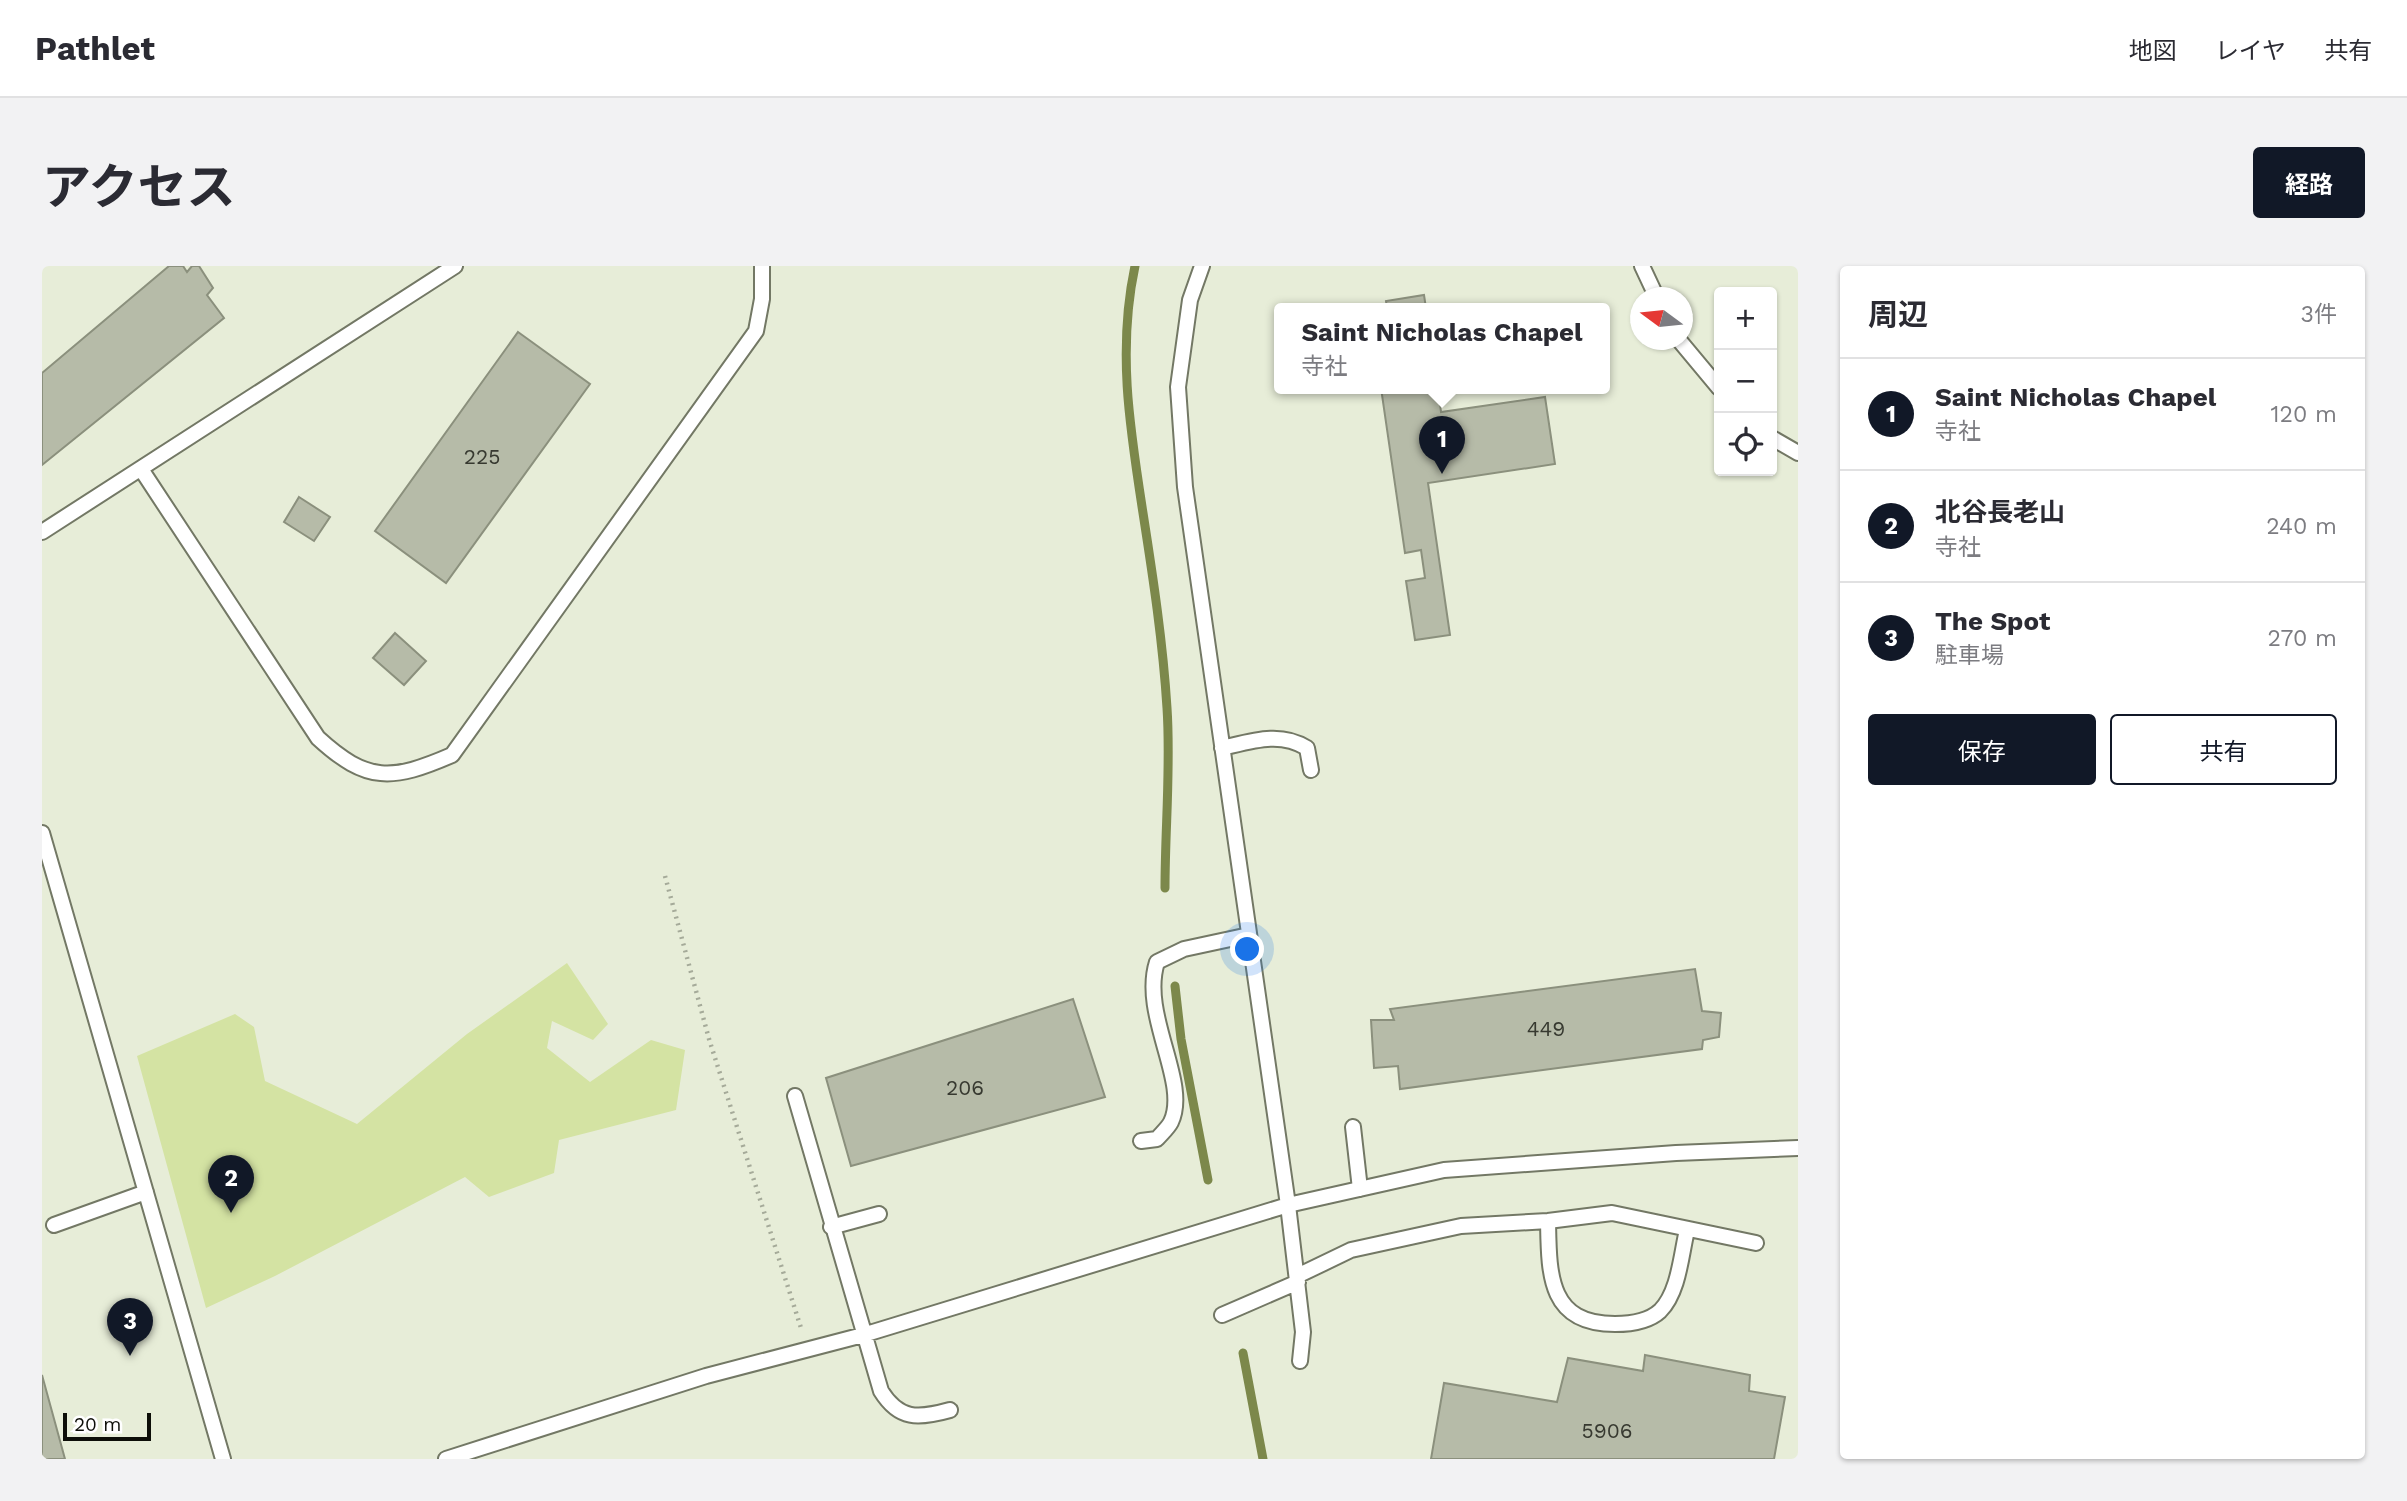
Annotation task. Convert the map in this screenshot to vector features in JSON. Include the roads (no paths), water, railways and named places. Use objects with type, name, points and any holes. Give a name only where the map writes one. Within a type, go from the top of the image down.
[{"type":"lane","points":[[42,532],[455,266]]},
{"type":"lane","points":[[141,469],[318,738],[360,770],[404,773],[428,766],[452,755],[756,331],[762,299],[762,266]]},
{"type":"lane","points":[[1202,266],[1190,300],[1178,387],[1185,487],[1288,1205],[1303,1332],[1300,1361]]},
{"type":"lane","points":[[1642,266],[1652,287]]},
{"type":"lane","points":[[1687,350],[1714,382]]},
{"type":"lane","points":[[1777,441],[1798,453]]},
{"type":"lane","points":[[1223,748],[1271,737],[1294,740],[1307,748],[1311,769]]},
{"type":"lane","points":[[42,833],[49,879],[146,1192],[223,1459]]},
{"type":"lane","points":[[1141,1141],[1157,1139],[1171,1122],[1176,1097],[1155,1017],[1151,981],[1157,962],[1184,949],[1250,935]]},
{"type":"lane","points":[[795,1096],[831,1227],[881,1391],[892,1408],[910,1415],[930,1416],[950,1410]]},
{"type":"lane","points":[[1353,1126],[1360,1189]]},
{"type":"lane","points":[[446,1459],[706,1377],[863,1335],[1288,1205],[1444,1170],[1676,1153],[1798,1148]]},
{"type":"lane","points":[[54,1225],[146,1192]]},
{"type":"lane","points":[[1222,1315],[1351,1250],[1461,1226],[1548,1221],[1612,1213],[1756,1242]]},
{"type":"lane","points":[[831,1227],[879,1214]]},
{"type":"lane","points":[[1548,1221],[1552,1280],[1563,1308],[1580,1318],[1602,1324],[1633,1324],[1660,1311],[1674,1286],[1687,1230]]},
{"type":"waterway","points":[[1135,266],[1127,328],[1127,390],[1165,684],[1168,730],[1165,888]]},
{"type":"waterway","points":[[1175,986],[1181,1039],[1208,1180]]},
{"type":"waterway","points":[[1243,1353],[1263,1459]]},
{"type":"place","name":"Saint Nicholas Chapel","points":[[1442,474]]},
{"type":"place","name":"北谷長老山","points":[[231,1213]]},
{"type":"place","name":"The Spot","points":[[130,1356]]}]
